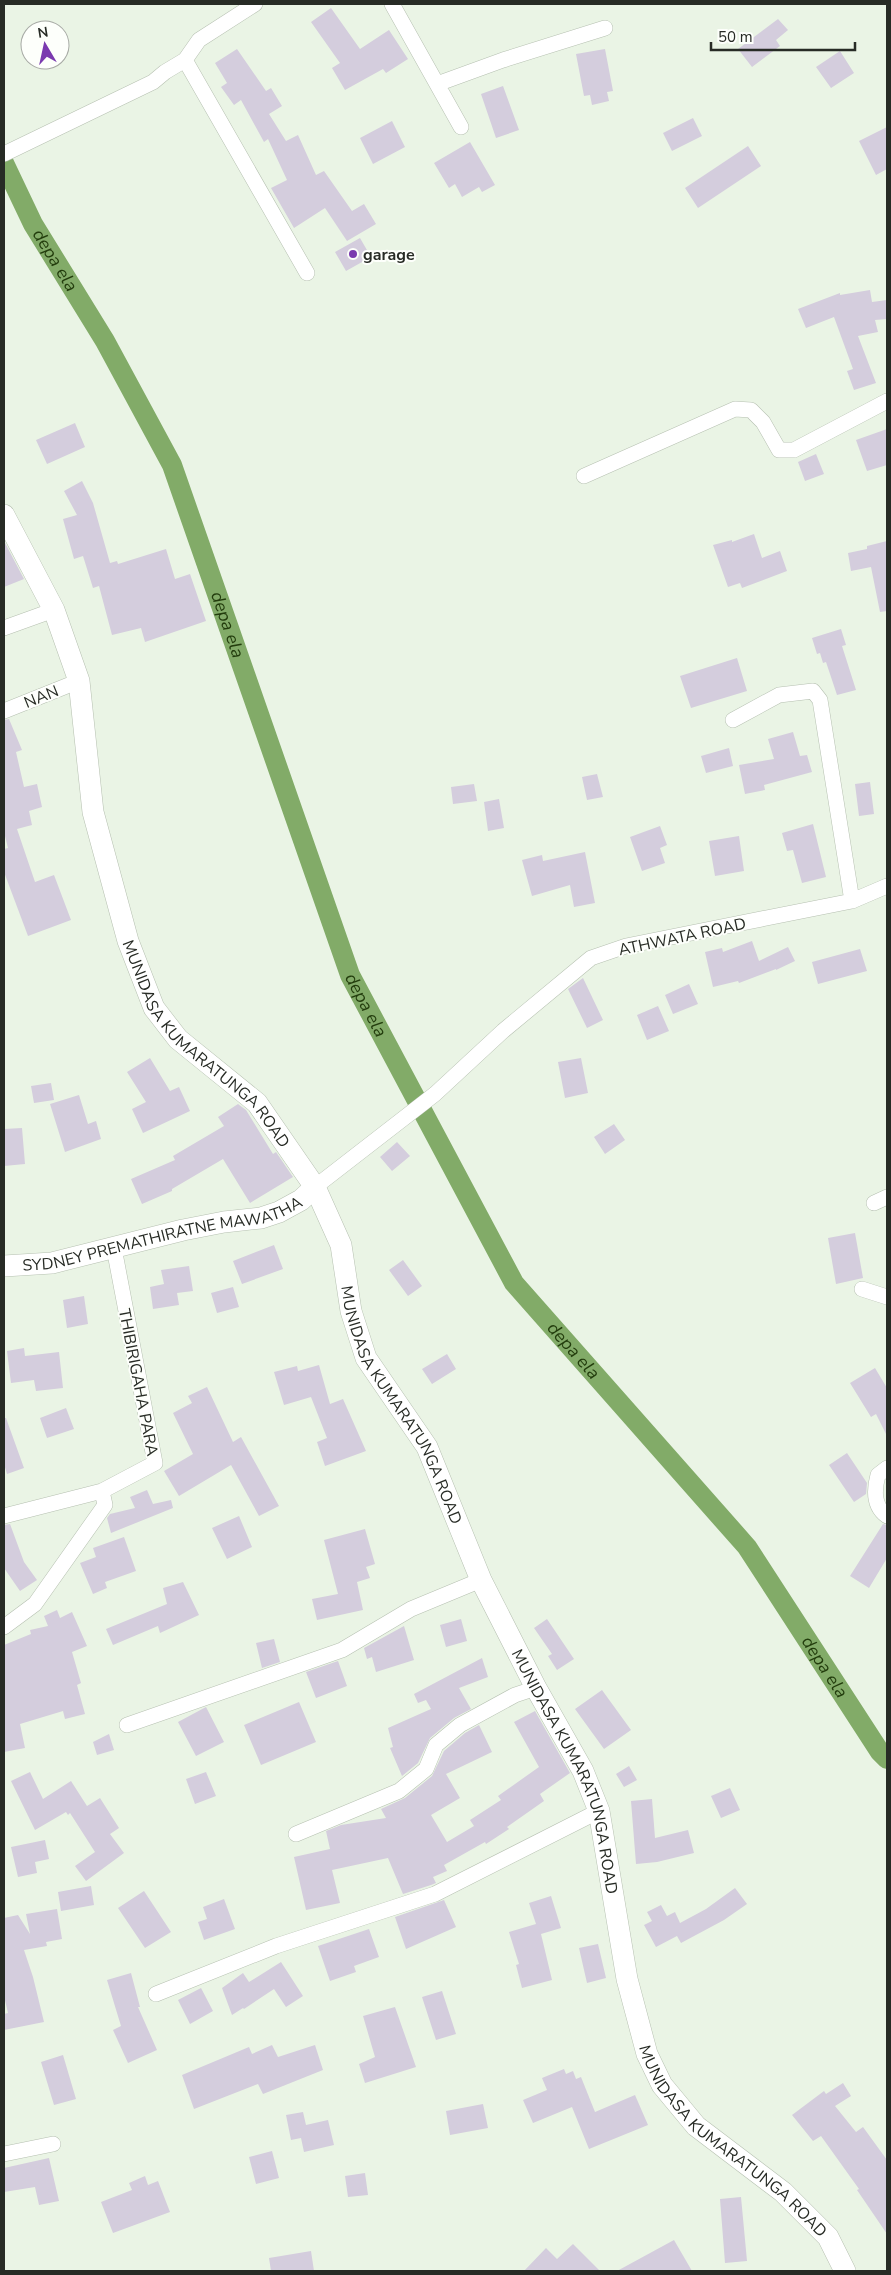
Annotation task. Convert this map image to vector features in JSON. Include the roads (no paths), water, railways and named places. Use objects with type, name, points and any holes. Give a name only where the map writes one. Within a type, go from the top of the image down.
[{"type":"street","points":[[8,152],[154,82],[165,72],[185,60],[199,40],[255,4]]},
{"type":"street","points":[[392,4],[461,128]]},
{"type":"street","points":[[437,84],[503,60],[605,28]]},
{"type":"street","points":[[185,60],[307,273]]},
{"type":"street","points":[[584,476],[735,409],[751,410],[762,422],[779,450],[794,450],[887,401]]},
{"type":"street","name":"MUNIDASA KUMARATUNGA ROAD","points":[[4,515],[54,610],[79,681],[93,812],[128,941],[154,1008],[178,1040],[256,1103],[315,1187],[341,1245],[351,1311],[366,1358],[427,1447],[481,1580],[536,1688],[583,1771],[599,1811],[626,1979],[647,2054],[662,2085],[696,2126],[783,2192],[828,2236],[845,2271]]},
{"type":"street","points":[[4,628],[54,610]]},
{"type":"street","name":"NAN","points":[[4,711],[79,681]]},
{"type":"street","points":[[733,720],[779,695],[813,691],[820,700],[852,901]]},
{"type":"street","name":"ATHWATA ROAD","points":[[315,1187],[435,1094],[503,1031],[591,958],[626,946],[852,901],[887,886]]},
{"type":"street","name":"SYDNEY PREMATHIRATNE MAWATHA","points":[[4,1266],[52,1263],[183,1230],[224,1222],[261,1218],[279,1212],[300,1200],[315,1187]]},
{"type":"street","name":"THIBIRIGAHA PARA","points":[[102,1491],[155,1463],[114,1248]]},
{"type":"street","points":[[862,1289],[887,1297]]},
{"type":"street","points":[[887,1468],[878,1475],[875,1498],[880,1512],[887,1516]]},
{"type":"street","points":[[4,1516],[102,1491],[106,1505],[35,1604],[4,1627]]},
{"type":"street","points":[[127,1725],[342,1650],[411,1609],[481,1580]]},
{"type":"street","points":[[296,1834],[399,1791],[426,1769],[436,1745],[460,1725],[515,1695],[536,1688]]},
{"type":"street","points":[[156,1994],[276,1946],[435,1894],[599,1811]]},
{"type":"street","points":[[4,2154],[53,2144]]},
{"type":"waterway","name":"depa ela","points":[[4,163],[33,224],[105,341],[172,465],[350,975],[514,1283],[747,1547],[880,1752],[887,1759]]},
{"type":"place","name":"garage","points":[[353,254]]}]
